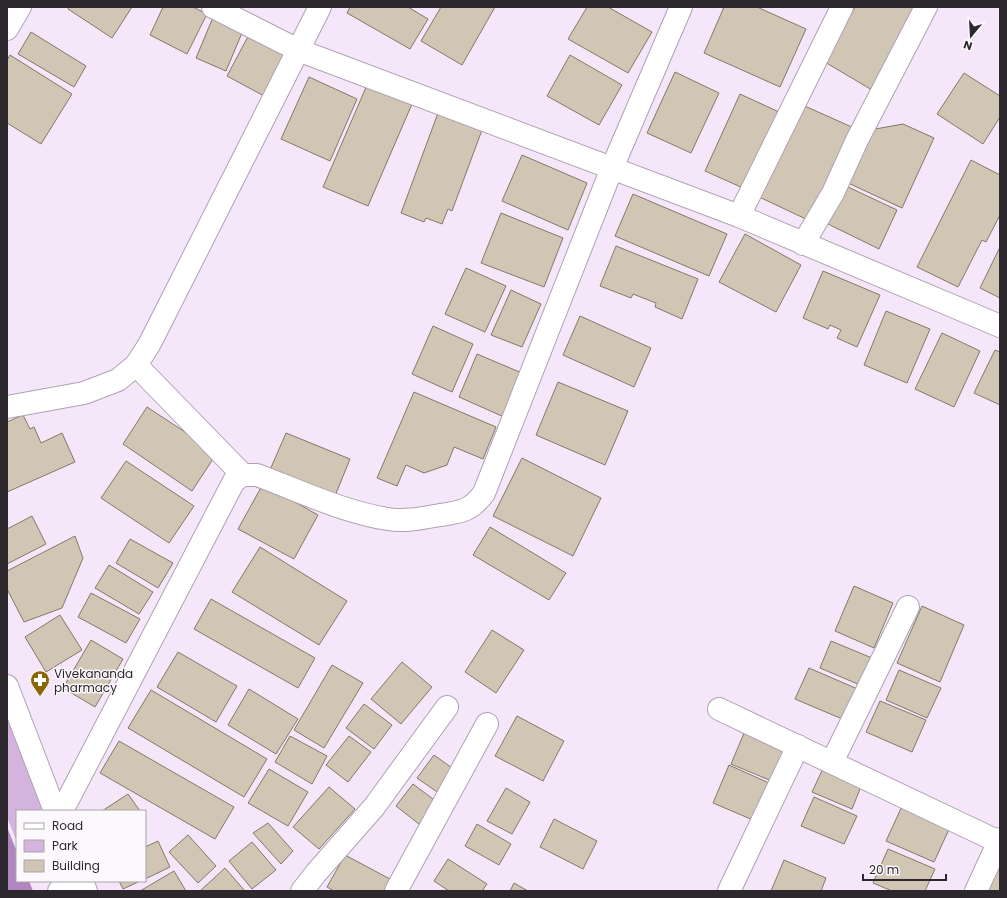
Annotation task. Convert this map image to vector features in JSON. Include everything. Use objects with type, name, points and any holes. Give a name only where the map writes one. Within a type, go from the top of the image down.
[{"type":"street","points":[[7,29],[20,7]]},
{"type":"street","points":[[213,7],[298,50],[739,216],[1000,326]]},
{"type":"street","points":[[7,407],[84,393],[118,380],[136,365],[149,345],[320,7]]},
{"type":"street","points":[[63,810],[234,481],[243,475],[257,475],[359,512],[389,520],[416,520],[464,511],[476,503],[484,493],[612,168],[681,7]]},
{"type":"street","points":[[739,216],[842,7]]},
{"type":"street","points":[[803,244],[833,193],[857,140],[926,7]]},
{"type":"street","points":[[136,365],[243,475]]},
{"type":"street","points":[[832,762],[908,607]]},
{"type":"street","points":[[7,686],[55,810]]},
{"type":"street","points":[[302,891],[374,807],[447,707]]},
{"type":"street","points":[[719,709],[999,841],[976,891]]},
{"type":"street","points":[[396,891],[487,724]]},
{"type":"street","points":[[729,891],[798,746]]},
{"type":"street","points":[[59,891],[67,882]]},
{"type":"green space","points":[[7,701],[54,810],[16,810],[16,840],[7,817]]},
{"type":"shaded area","points":[[7,827],[16,850],[16,882],[29,882],[33,891],[7,891]]},
{"type":"building","points":[[69,7],[132,7],[112,38],[68,9]]},
{"type":"building","points":[[163,7],[193,7],[207,14],[187,54],[150,35]]},
{"type":"building","points":[[350,7],[408,7],[428,19],[410,49],[347,13]]},
{"type":"building","points":[[441,7],[495,7],[462,65],[421,41]]},
{"type":"building","points":[[587,7],[608,7],[652,32],[628,73],[568,39]]},
{"type":"building","points":[[724,7],[757,7],[806,29],[780,87],[704,53]]},
{"type":"building","points":[[855,7],[920,7],[872,90],[823,61]]},
{"type":"building","points":[[214,15],[244,28],[226,71],[196,58]]},
{"type":"building","points":[[251,31],[288,51],[264,96],[227,76]]},
{"type":"building","points":[[31,32],[86,66],[74,87],[18,54]]},
{"type":"building","points":[[10,55],[72,94],[41,144],[7,123],[7,60]]},
{"type":"building","points":[[570,55],[622,85],[599,125],[547,96]]},
{"type":"building","points":[[675,72],[719,93],[691,153],[647,133]]},
{"type":"building","points":[[964,73],[1000,96],[1000,117],[983,144],[937,114]]},
{"type":"building","points":[[309,77],[357,99],[330,161],[281,139]]},
{"type":"building","points":[[367,85],[412,104],[368,206],[323,187]]},
{"type":"building","points":[[740,94],[779,112],[743,188],[705,171]]},
{"type":"building","points":[[798,103],[854,128],[810,221],[755,195]]},
{"type":"building","points":[[438,113],[482,130],[452,211],[448,209],[442,224],[426,218],[424,222],[401,213]]},
{"type":"building","points":[[903,124],[934,138],[902,208],[846,182],[870,130]]},
{"type":"building","points":[[522,155],[587,183],[568,230],[502,201]]},
{"type":"building","points":[[971,160],[1000,175],[1000,215],[986,242],[982,240],[958,287],[917,267]]},
{"type":"building","points":[[846,186],[897,210],[879,249],[828,224]]},
{"type":"building","points":[[633,194],[727,234],[709,276],[615,236]]},
{"type":"building","points":[[501,213],[563,238],[544,287],[481,263]]},
{"type":"building","points":[[745,234],[801,265],[776,312],[719,282]]},
{"type":"building","points":[[616,246],[698,279],[682,319],[655,307],[656,303],[633,294],[631,298],[600,286]]},
{"type":"building","points":[[1000,247],[1000,298],[980,288]]},
{"type":"building","points":[[466,268],[506,286],[485,332],[445,314]]},
{"type":"building","points":[[823,271],[880,295],[857,347],[837,338],[841,330],[830,325],[828,329],[803,318]]},
{"type":"building","points":[[511,290],[541,304],[522,347],[491,335]]},
{"type":"building","points":[[886,311],[930,329],[907,383],[864,365]]},
{"type":"building","points":[[580,316],[651,348],[634,387],[563,355]]},
{"type":"building","points":[[433,326],[473,344],[452,392],[412,374]]},
{"type":"building","points":[[942,333],[980,351],[954,407],[915,389]]},
{"type":"building","points":[[995,350],[1000,352],[1000,405],[974,393]]},
{"type":"building","points":[[477,354],[522,373],[504,417],[459,397]]},
{"type":"building","points":[[558,382],[628,411],[605,465],[536,435]]},
{"type":"building","points":[[414,392],[496,427],[483,459],[454,447],[447,465],[424,473],[406,465],[397,486],[377,478]]},
{"type":"building","points":[[147,407],[217,453],[192,491],[123,444]]},
{"type":"building","points":[[23,415],[30,429],[34,427],[41,443],[62,433],[75,462],[7,492],[7,422]]},
{"type":"building","points":[[286,433],[350,459],[335,496],[270,470]]},
{"type":"building","points":[[522,458],[601,498],[573,556],[493,516]]},
{"type":"building","points":[[126,461],[194,506],[169,543],[101,498]]},
{"type":"building","points":[[263,484],[318,515],[294,559],[238,529]]},
{"type":"building","points":[[32,516],[46,544],[7,564],[7,529]]},
{"type":"building","points":[[490,527],[566,573],[549,600],[473,555]]},
{"type":"building","points":[[75,536],[83,558],[62,608],[24,622],[7,589],[7,571]]},
{"type":"building","points":[[130,539],[173,563],[158,588],[116,563]]},
{"type":"building","points":[[260,547],[347,601],[319,645],[232,592]]},
{"type":"building","points":[[109,565],[153,592],[139,614],[95,588]]},
{"type":"building","points":[[854,586],[893,603],[874,648],[835,631]]},
{"type":"building","points":[[91,593],[140,619],[126,643],[78,617]]},
{"type":"building","points":[[211,599],[315,658],[298,688],[194,629]]},
{"type":"building","points":[[922,606],[964,625],[940,682],[897,663]]},
{"type":"building","points":[[60,615],[82,650],[46,672],[25,637]]},
{"type":"building","points":[[492,630],[524,650],[496,693],[465,672]]},
{"type":"building","points":[[91,640],[123,659],[95,707],[63,688]]},
{"type":"building","points":[[831,641],[872,658],[860,685],[820,668]]},
{"type":"building","points":[[178,652],[237,686],[216,722],[157,687]]},
{"type":"building","points":[[402,662],[432,687],[401,724],[371,699]]},
{"type":"building","points":[[332,665],[363,683],[324,748],[294,730]]},
{"type":"building","points":[[809,668],[860,690],[847,721],[795,699]]},
{"type":"building","points":[[899,670],[941,688],[927,718],[886,700]]},
{"type":"building","points":[[249,689],[298,719],[276,754],[228,725]]},
{"type":"building","points":[[151,690],[267,759],[244,797],[128,728]]},
{"type":"building","points":[[880,701],[926,720],[912,752],[866,732]]},
{"type":"building","points":[[364,704],[392,725],[374,749],[346,728]]},
{"type":"building","points":[[517,716],[564,741],[543,781],[495,756]]},
{"type":"building","points":[[747,726],[791,745],[774,782],[731,764]]},
{"type":"building","points":[[290,736],[327,756],[312,784],[275,762]]},
{"type":"building","points":[[349,736],[371,752],[348,782],[326,765]]},
{"type":"building","points":[[119,741],[234,807],[215,839],[100,773]]},
{"type":"building","points":[[434,755],[459,773],[443,796],[417,778]]},
{"type":"building","points":[[826,762],[864,779],[852,809],[812,792]]},
{"type":"building","points":[[729,765],[769,783],[753,820],[713,803]]},
{"type":"building","points":[[269,769],[308,792],[288,826],[248,803]]},
{"type":"building","points":[[413,784],[441,805],[424,828],[396,806]]},
{"type":"building","points":[[329,787],[355,809],[319,849],[293,827]]},
{"type":"building","points":[[506,788],[530,802],[512,834],[487,821]]},
{"type":"building","points":[[128,794],[139,810],[104,810]]},
{"type":"building","points":[[814,797],[857,816],[844,844],[801,826]]},
{"type":"building","points":[[903,804],[951,825],[934,862],[886,841]]},
{"type":"building","points":[[554,819],[597,841],[583,869],[540,847]]},
{"type":"building","points":[[268,823],[293,851],[281,864],[253,833]]},
{"type":"building","points":[[477,824],[511,844],[499,865],[465,846]]},
{"type":"building","points":[[188,835],[216,866],[198,883],[169,852]]},
{"type":"building","points":[[158,841],[170,867],[146,879],[146,847]]},
{"type":"building","points":[[252,842],[276,870],[252,889],[229,861]]},
{"type":"building","points":[[888,849],[935,869],[925,891],[892,891],[873,883]]},
{"type":"building","points":[[345,855],[390,879],[384,891],[334,891],[327,887]]},
{"type":"building","points":[[448,859],[487,884],[482,891],[449,891],[434,881]]},
{"type":"building","points":[[1000,859],[1000,891],[987,891]]},
{"type":"building","points":[[784,860],[826,878],[821,891],[771,891]]},
{"type":"building","points":[[225,868],[245,891],[200,891]]},
{"type":"building","points":[[174,871],[186,891],[140,891]]},
{"type":"building","points":[[120,882],[138,882],[123,889]]},
{"type":"building","points":[[514,883],[528,891],[510,891]]},
{"type":"place","name":"Vivekananda pharmacy","points":[[40,697]]}]
